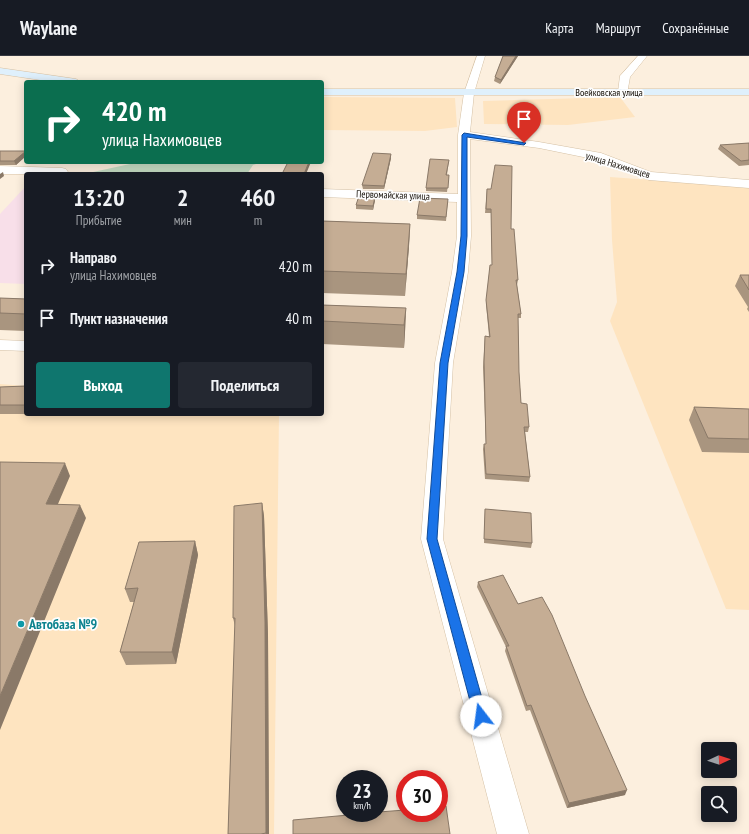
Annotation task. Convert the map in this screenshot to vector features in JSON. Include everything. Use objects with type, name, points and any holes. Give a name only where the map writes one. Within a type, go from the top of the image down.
[{"type":"main road","points":[[0,71],[62,80]]},
{"type":"main road","name":"Воейковская улица","points":[[324,92],[749,92]]},
{"type":"street","points":[[481,56],[469,93],[464,135],[464,236],[460,272],[444,363],[432,539],[513,834]]},
{"type":"street","points":[[623,92],[625,76],[643,56]]},
{"type":"street","name":"улица Нахимовцев","points":[[464,135],[539,145],[601,157],[649,176],[749,184]]},
{"type":"street","points":[[0,170],[62,172]]},
{"type":"street","name":"Первомайская улица","points":[[324,193],[465,198]]},
{"type":"street","points":[[0,345],[24,346]]},
{"type":"shaded area","points":[[324,97],[455,98],[457,127],[425,131],[324,130]]},
{"type":"shaded area","points":[[620,97],[635,117],[568,125],[484,124],[483,101]]},
{"type":"shaded area","points":[[610,177],[749,187],[749,610],[726,609],[610,321],[617,302],[612,240]]},
{"type":"shaded area","points":[[24,188],[24,284],[0,283],[0,214]]},
{"type":"shaded area","points":[[0,384],[24,386],[24,416],[279,416],[274,834],[0,834]]},
{"type":"green space","points":[[130,164],[256,164],[253,165],[248,172],[93,172]]},
{"type":"building","points":[[503,56],[516,56],[501,80],[495,77]]},
{"type":"building","points":[[749,143],[749,160],[741,161],[720,145]]},
{"type":"building","points":[[0,151],[24,151],[14,161],[0,161]]},
{"type":"building","points":[[373,153],[391,154],[384,186],[362,185]]},
{"type":"building","points":[[430,159],[449,160],[446,175],[449,175],[448,188],[426,188]]},
{"type":"building","points":[[287,164],[308,164],[305,172],[283,172]]},
{"type":"building","points":[[495,165],[512,166],[511,229],[514,229],[518,280],[516,280],[521,314],[518,314],[519,372],[521,403],[527,404],[529,427],[524,427],[530,477],[486,474],[484,444],[486,444],[484,362],[485,336],[490,337],[486,300],[490,265],[492,265],[491,209],[486,209],[487,189],[491,189]]},
{"type":"building","points":[[359,196],[375,197],[373,206],[356,205]]},
{"type":"building","points":[[420,198],[448,199],[446,217],[417,215]]},
{"type":"building","points":[[324,221],[410,224],[406,274],[324,271]]},
{"type":"building","points":[[740,275],[749,275],[749,290]]},
{"type":"building","points":[[0,298],[24,299],[24,314],[0,313]]},
{"type":"building","points":[[324,305],[406,308],[404,325],[324,321]]},
{"type":"building","points":[[24,386],[24,405],[0,405],[0,387]]},
{"type":"building","points":[[694,407],[749,409],[749,439],[708,438]]},
{"type":"building","name":"Автобаза №9","points":[[0,462],[65,463],[46,504],[80,505],[0,696]]},
{"type":"building","points":[[262,503],[265,622],[266,833],[228,834],[235,618],[233,618],[234,506]]},
{"type":"building","points":[[485,509],[531,513],[532,543],[484,539]]},
{"type":"building","points":[[195,541],[172,652],[120,652],[138,588],[125,589],[139,542]]},
{"type":"building","points":[[503,575],[518,604],[542,597],[552,615],[585,696],[627,790],[569,803],[531,705],[527,706],[506,646],[509,646],[478,582]]},
{"type":"building","points":[[388,811],[396,811],[396,822],[448,822],[448,820],[450,834],[293,834],[293,820],[336,816],[336,822],[388,822]]},
{"type":"place","name":"Автобаза №9","points":[[21,624]]},
{"type":"route","points":[[481,716],[432,539],[444,363],[460,272],[464,236],[464,135],[524,143]]}]
